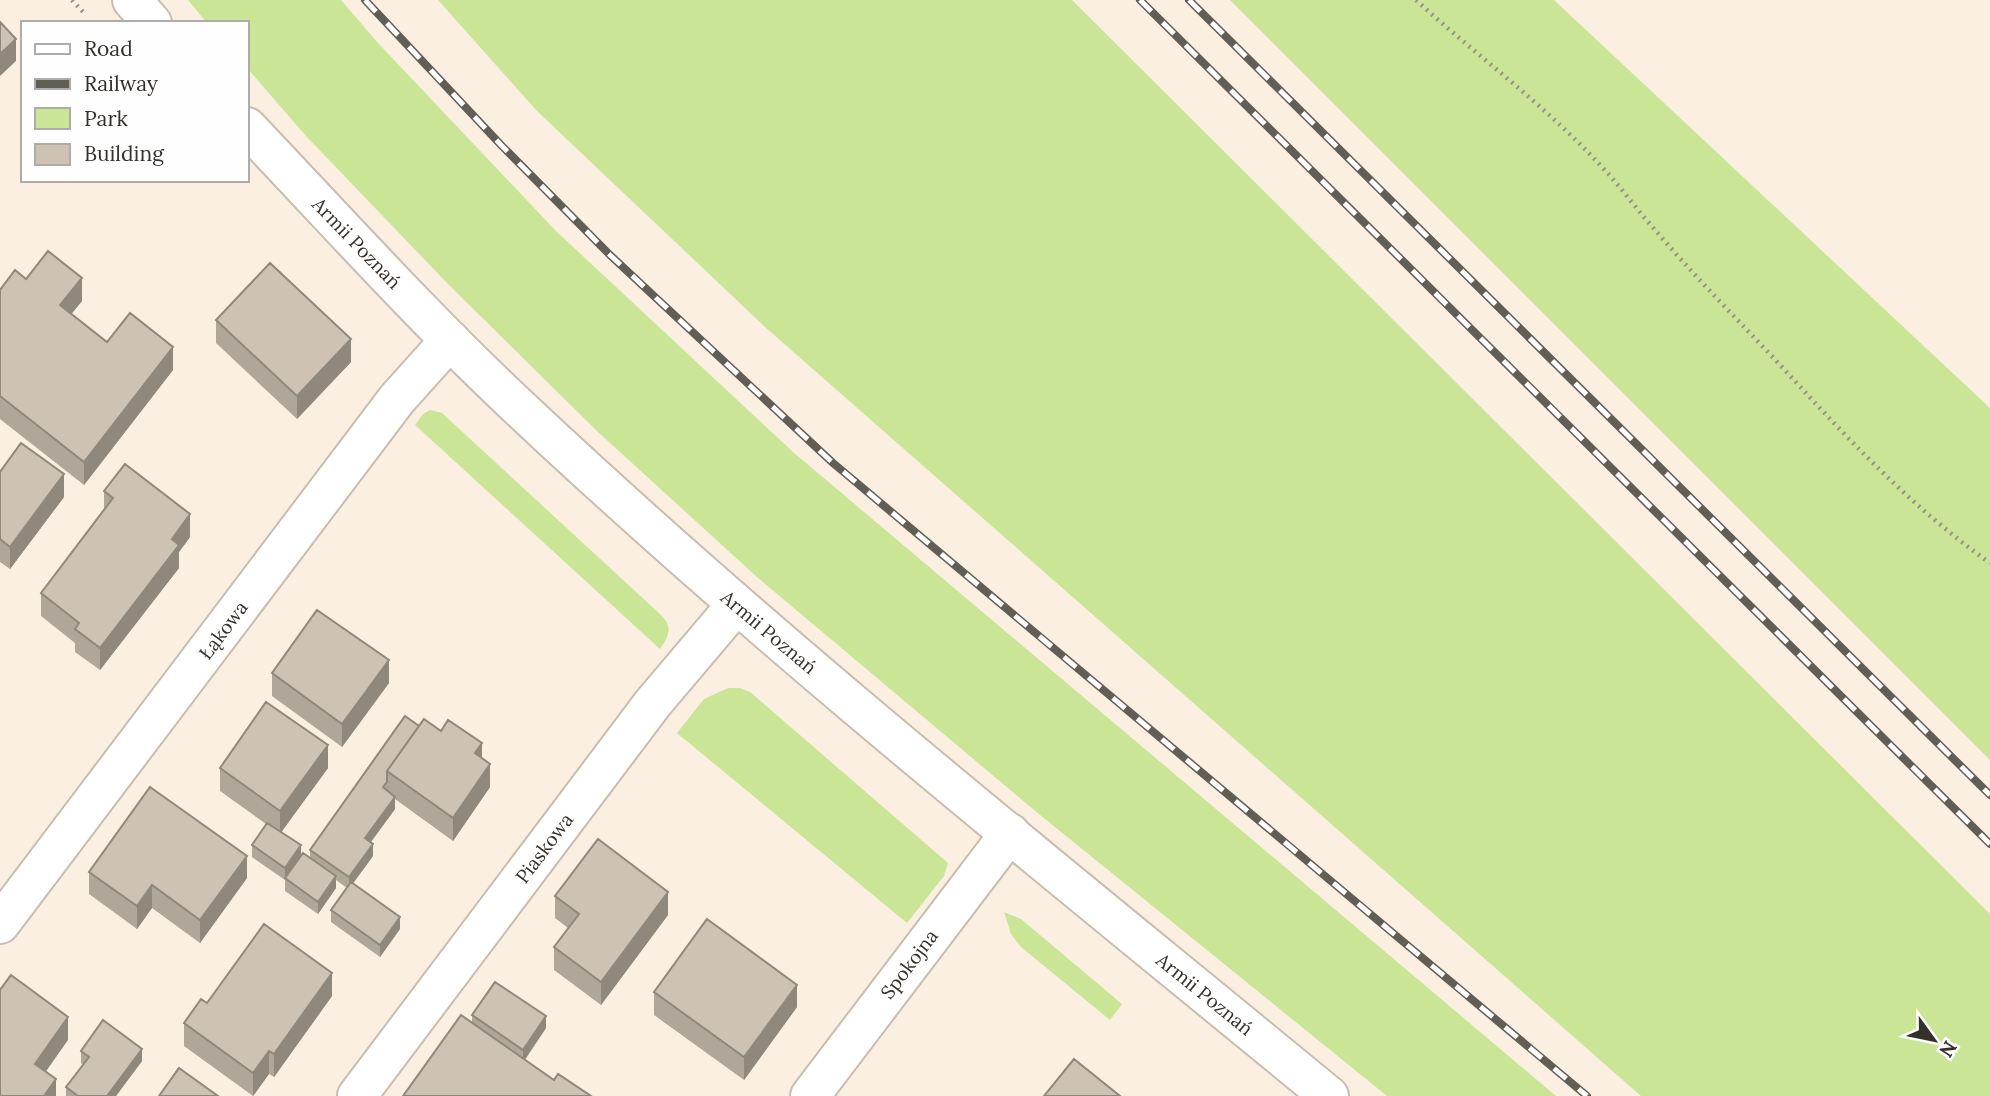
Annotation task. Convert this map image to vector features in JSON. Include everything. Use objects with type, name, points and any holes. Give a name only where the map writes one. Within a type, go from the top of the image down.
[{"type":"street","points":[[132,0],[150,21]]},
{"type":"street","name":"Armii Poznań","points":[[248,128],[450,341],[526,415],[736,604],[1329,1096]]},
{"type":"street","name":"Łąkowa","points":[[0,924],[397,399],[450,341]]},
{"type":"street","name":"Piaskowa","points":[[357,1096],[653,703],[736,604]]},
{"type":"street","name":"Spokojna","points":[[810,1096],[1010,834]]},
{"type":"path","points":[[1416,0],[1566,129],[1698,278],[1851,443],[1906,496],[1960,542],[1990,563]]},
{"type":"green space","points":[[188,0],[341,0],[378,43],[556,231],[793,452],[1556,1096],[1387,1096],[1034,810],[757,577],[598,432],[448,284],[306,136],[248,69],[248,21],[205,21]]},
{"type":"green space","points":[[438,0],[1072,0],[1990,914],[1990,1096],[1641,1096],[765,327],[537,111]]},
{"type":"green space","points":[[1230,0],[1554,0],[1990,408],[1990,760]]},
{"type":"green space","points":[[430,410],[442,413],[661,615],[667,624],[668,632],[660,649],[415,425],[423,414]]},
{"type":"green space","points":[[728,688],[740,688],[750,692],[948,863],[944,876],[907,923],[677,733],[704,699]]},
{"type":"green space","points":[[1004,912],[1021,919],[1122,1004],[1110,1020],[1021,947],[1011,934]]},
{"type":"building","points":[[0,22],[16,39],[0,54]]},
{"type":"building","points":[[48,251],[82,278],[60,305],[107,342],[130,313],[173,347],[84,462],[0,396],[0,290],[15,270],[26,279]]},
{"type":"building","points":[[270,263],[351,339],[297,396],[216,320]]},
{"type":"building","points":[[21,443],[64,474],[10,547],[0,539],[0,472]]},
{"type":"building","points":[[125,464],[190,514],[172,539],[179,545],[100,648],[75,629],[79,623],[41,593],[113,498],[104,491]]},
{"type":"building","points":[[317,610],[389,660],[342,724],[272,673]]},
{"type":"building","points":[[266,702],[328,745],[280,811],[220,768]]},
{"type":"building","points":[[405,716],[419,726],[387,771],[387,782],[383,787],[395,797],[365,838],[373,844],[349,877],[310,850]]},
{"type":"building","points":[[424,719],[441,731],[448,720],[482,743],[475,753],[490,764],[453,818],[387,771]]},
{"type":"building","points":[[150,787],[247,856],[200,920],[152,885],[137,906],[89,872]]},
{"type":"building","points":[[267,823],[301,845],[285,868],[252,845]]},
{"type":"building","points":[[598,839],[668,892],[601,982],[554,947],[579,914],[555,896]]},
{"type":"building","points":[[303,853],[336,876],[318,902],[285,878]]},
{"type":"building","points":[[351,882],[400,917],[380,945],[331,910]]},
{"type":"building","points":[[707,919],[797,985],[744,1057],[654,992]]},
{"type":"building","points":[[264,924],[332,973],[274,1054],[269,1051],[253,1073],[184,1023],[201,999],[207,1003]]},
{"type":"building","points":[[11,975],[68,1017],[35,1064],[56,1079],[44,1096],[0,1096],[0,990]]},
{"type":"building","points":[[495,982],[546,1016],[523,1050],[472,1015]]},
{"type":"building","points":[[461,1015],[554,1080],[558,1074],[591,1096],[403,1096]]},
{"type":"building","points":[[103,1020],[142,1049],[107,1096],[78,1096],[66,1087],[89,1057],[81,1051]]},
{"type":"building","points":[[1074,1059],[1120,1096],[1044,1096]]},
{"type":"building","points":[[179,1068],[218,1096],[159,1096]]},
{"type":"railway","points":[[365,0],[502,146],[610,255],[833,463],[1587,1096]]},
{"type":"railway","points":[[1140,0],[1990,844]]},
{"type":"railway","points":[[1189,0],[1990,795]]}]
